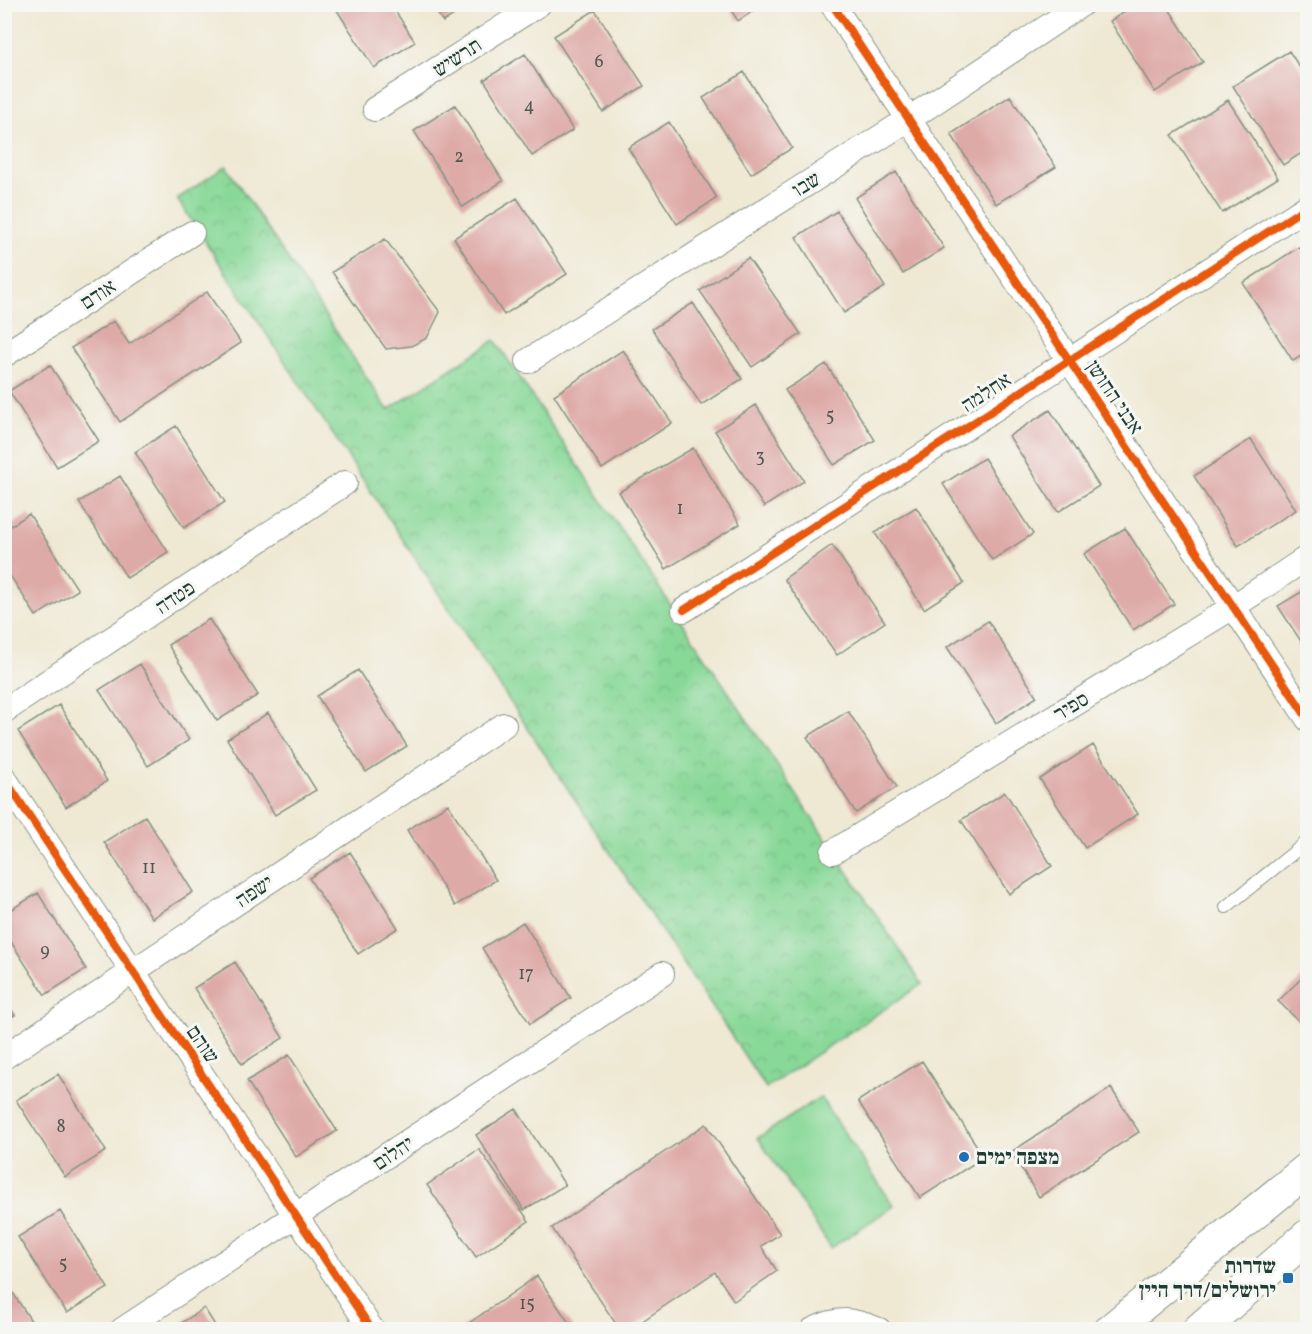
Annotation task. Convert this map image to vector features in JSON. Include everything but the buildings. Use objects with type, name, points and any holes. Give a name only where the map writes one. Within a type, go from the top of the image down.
[{"type":"main road","points":[[1111,1329],[1308,1169]]},
{"type":"main road","points":[[1199,1329],[1308,1236]]},
{"type":"street","name":"תרשיש","points":[[375,109],[539,4]]},
{"type":"street","name":"אבני החושן","points":[[832,4],[1308,719]]},
{"type":"street","name":"שבו","points":[[528,361],[909,119],[1082,4]]},
{"type":"street","name":"אחלמה","points":[[684,610],[1308,206]]},
{"type":"street","name":"אודם","points":[[4,355],[192,233]]},
{"type":"street","name":"פטדה","points":[[4,711],[345,483]]},
{"type":"street","name":"ספיר","points":[[833,852],[1233,607],[1308,557]]},
{"type":"street","name":"ישפה","points":[[4,1057],[504,725]]},
{"type":"street","name":"שוהם","points":[[4,778],[372,1329]]},
{"type":"street","name":"יהלום","points":[[122,1329],[662,974]]},
{"type":"street","points":[[813,1329],[832,1320],[850,1320],[879,1329]]},
{"type":"lane","points":[[1226,907],[1308,841]]},
{"type":"green space","points":[[226,166],[388,410],[495,340],[922,984],[766,1088],[177,199]]},
{"type":"green space","points":[[820,1097],[894,1206],[831,1248],[758,1138]]},
{"type":"cycle path","points":[[832,4],[1308,719]]},
{"type":"cycle path","points":[[684,610],[1308,206]]},
{"type":"cycle path","points":[[4,778],[372,1330]]},
{"type":"place","name":"מצפה ימים","points":[[964,1157]]},
{"type":"place","name":"שדרות ירושלים/דרך היין","points":[[1288,1278]]}]
